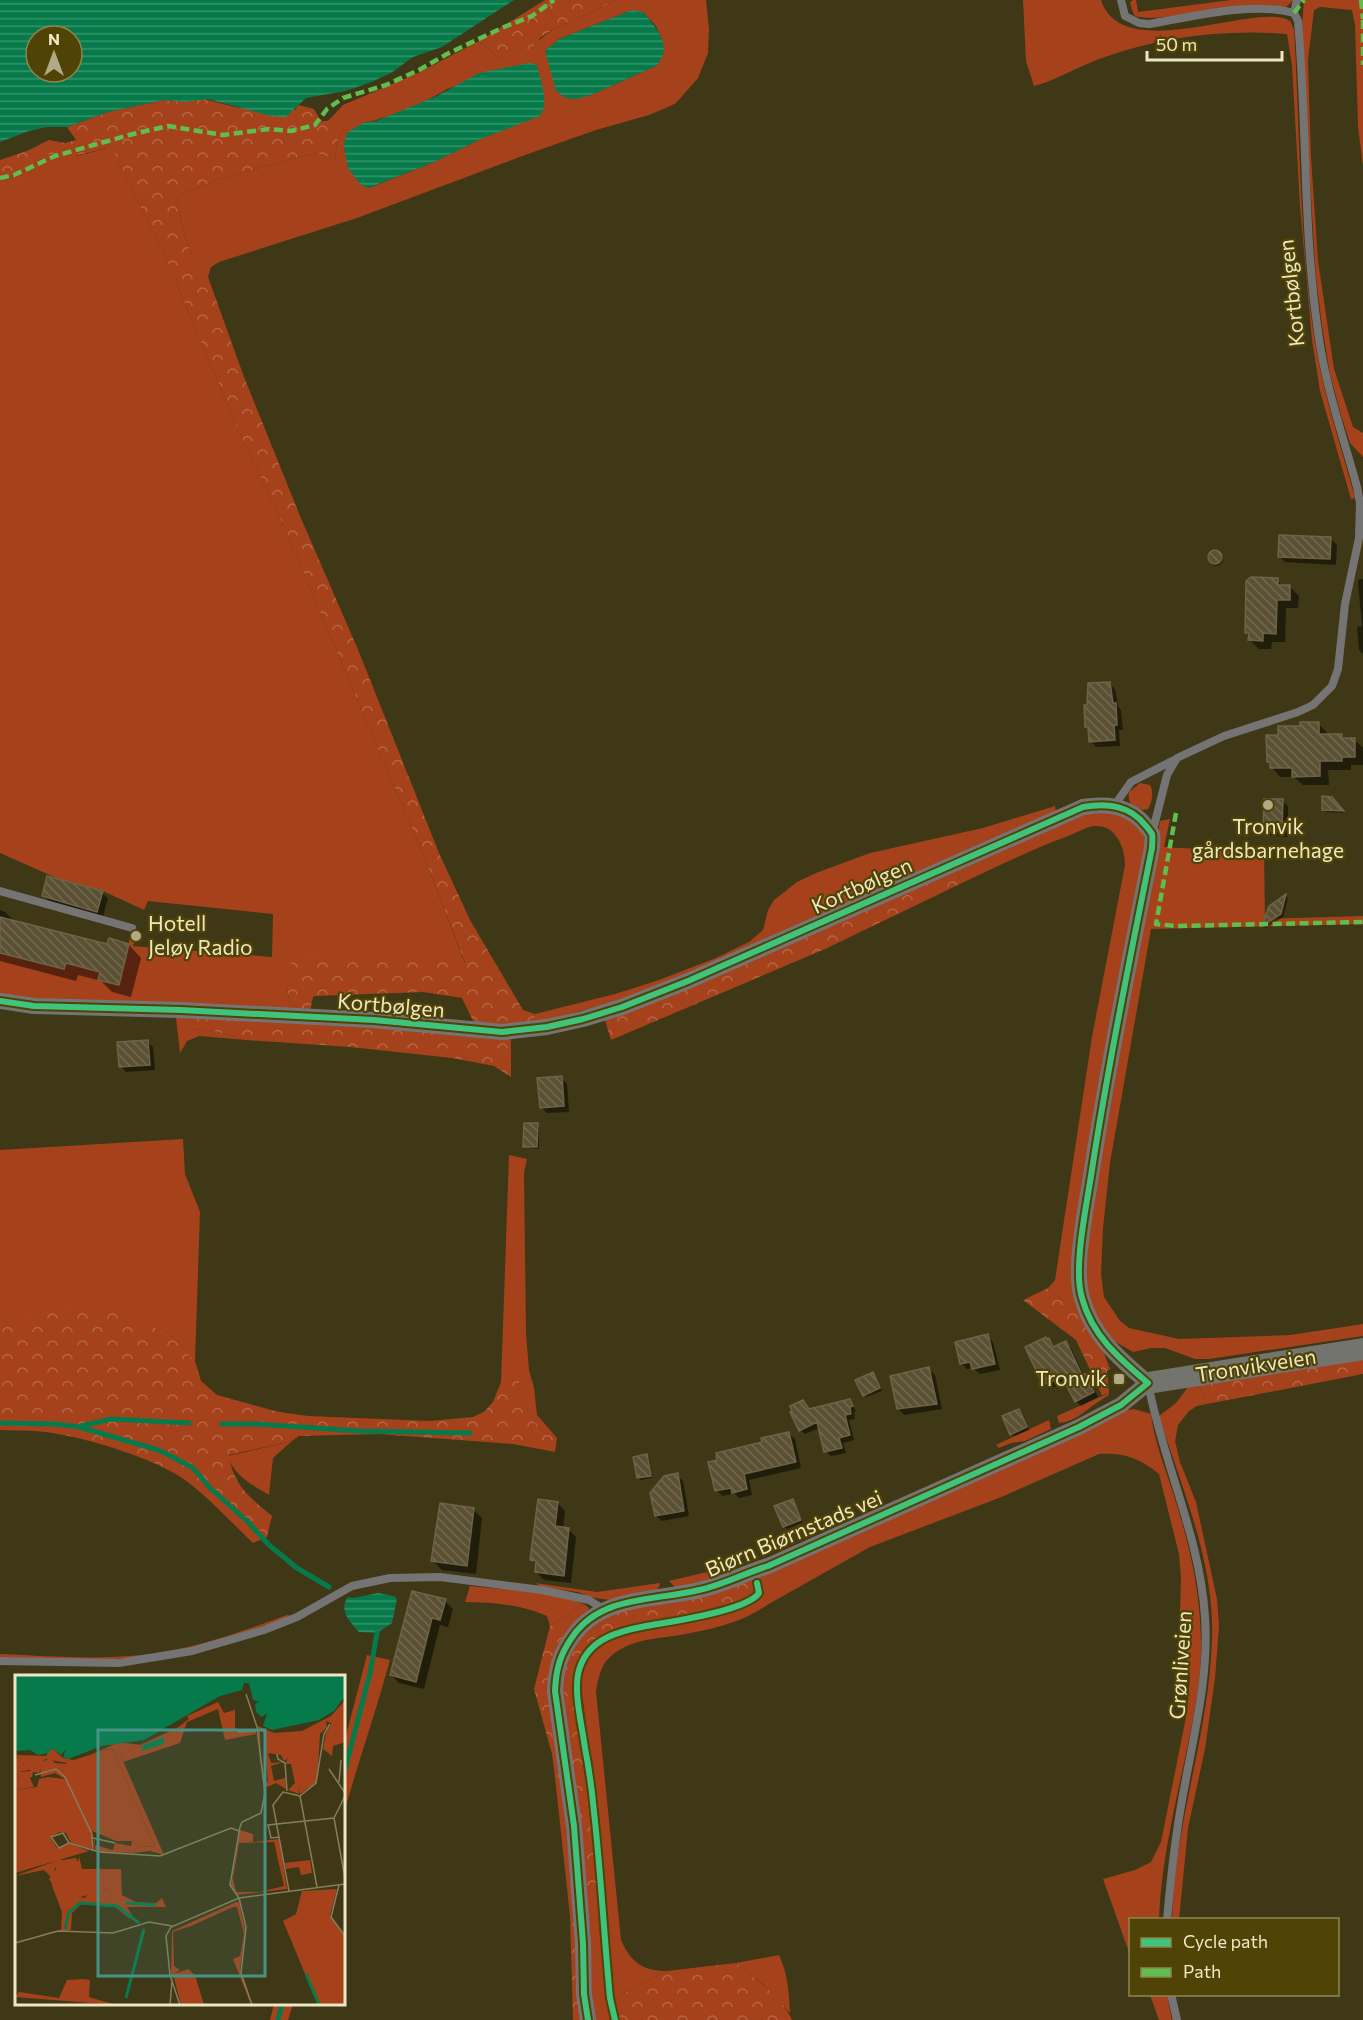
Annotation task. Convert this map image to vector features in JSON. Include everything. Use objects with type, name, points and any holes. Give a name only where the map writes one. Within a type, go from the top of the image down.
[{"type":"street","name":"Kortbølgen","points":[[0,1001],[34,1006],[182,1010],[374,1020],[502,1032],[547,1027],[622,1007],[688,981],[1083,807],[1114,806],[1138,816],[1152,834]]},
{"type":"street","points":[[1148,1383],[1102,1340],[1082,1299],[1079,1275],[1101,1113],[1152,848],[1152,834]]},
{"type":"street","name":"Tronvikveien","points":[[1148,1383],[1363,1349]]},
{"type":"street","name":"Biørn Biørnstads vei","points":[[588,2020],[584,1994],[583,1943],[574,1826],[558,1720],[555,1682],[563,1649],[576,1632],[592,1616],[603,1609],[629,1602],[699,1590],[768,1566],[1079,1427],[1121,1405],[1148,1383]]},
{"type":"lane","points":[[1121,0],[1125,16],[1139,23],[1149,24],[1222,12],[1264,8],[1293,13],[1297,0]]},
{"type":"lane","name":"Kortbølgen","points":[[1114,806],[1131,782],[1177,758],[1224,736],[1313,705],[1332,686],[1338,669],[1345,604],[1359,538],[1360,511],[1357,487],[1325,374],[1318,332],[1305,187],[1299,32],[1298,21],[1293,13]]},
{"type":"lane","points":[[1152,834],[1167,775],[1177,758]]},
{"type":"lane","points":[[0,891],[132,928]]},
{"type":"lane","name":"Grønliveien","points":[[1148,1383],[1154,1416],[1188,1521],[1198,1560],[1205,1620],[1200,1708],[1184,1785],[1173,1857],[1167,1918]]},
{"type":"lane","points":[[0,1661],[119,1663],[172,1655],[227,1642],[264,1630],[297,1617],[352,1587],[390,1578],[440,1577],[542,1590],[589,1600],[603,1609]]},
{"type":"lane","points":[[1171,1996],[1177,2020]]},
{"type":"green space","points":[[545,0],[617,0],[552,30],[541,37],[532,48],[500,58],[479,41]]},
{"type":"green space","points":[[617,0],[706,0],[709,29],[708,53],[698,78],[676,103],[649,115],[596,130],[525,155],[357,218],[219,262],[211,267],[208,277],[195,260],[186,240],[176,197],[219,179],[315,153],[335,159],[337,141],[344,130],[331,118],[343,105],[418,73],[479,41],[500,58],[534,44],[552,30]],"holes":[[[632,10],[643,12],[656,26],[661,37],[656,66],[591,95],[545,51],[559,39]],[[529,63],[481,139],[432,163],[369,188],[360,184],[363,123],[406,109],[447,89]]]},
{"type":"green space","points":[[1023,0],[1101,0],[1114,19],[1135,29],[1162,31],[1250,18],[1274,17],[1291,22],[1294,29],[1302,217],[1313,330],[1326,394],[1355,498],[1351,499],[1320,391],[1312,340],[1300,206],[1292,65],[1287,34],[1216,34],[1170,40],[1102,58],[1034,86],[1026,61]]},
{"type":"green space","points":[[1136,0],[1138,12],[1231,0],[1294,0],[1286,7],[1260,5],[1221,8],[1153,18],[1135,16],[1130,2]]},
{"type":"green space","points":[[1304,0],[1363,0],[1363,166],[1358,126],[1355,25],[1352,10],[1320,7],[1314,10],[1308,60],[1311,157],[1318,261],[1334,369],[1353,427],[1363,433],[1363,457],[1350,443],[1341,415],[1330,374],[1322,326],[1316,277],[1306,118],[1302,25]]},
{"type":"green space","points":[[204,99],[239,108],[295,110],[298,105],[314,109],[321,121],[331,118],[344,130],[337,141],[335,159],[315,153],[219,179],[176,197],[190,250],[208,277],[244,377],[300,516],[359,652],[439,853],[470,920],[523,1010],[535,1014],[534,1024],[475,1025],[462,998],[423,992],[315,996],[310,1011],[291,1011],[287,987],[291,963],[312,953],[465,963],[427,864],[282,522],[240,434],[164,254],[111,147],[55,161],[50,154],[32,165],[30,169],[0,182],[0,160],[27,151],[49,140],[65,143],[76,140],[67,127],[108,112],[164,100],[185,102]]},
{"type":"green space","points":[[111,147],[164,254],[240,434],[282,522],[427,864],[465,964],[425,962],[287,987],[291,1011],[0,998],[0,953],[63,969],[66,963],[100,972],[98,980],[118,985],[130,938],[135,931],[139,931],[133,946],[272,957],[273,914],[148,901],[144,910],[103,891],[61,880],[0,853],[0,182],[30,169],[32,165],[51,153],[78,156]]},
{"type":"green space","points":[[1140,783],[1150,785],[1152,791],[1151,804],[1148,809],[1133,807],[1129,801],[1129,792]]},
{"type":"green space","points":[[1055,806],[1056,813],[645,993],[534,1024],[535,1014],[615,994],[659,980],[716,958],[749,942],[763,930],[768,910],[774,900],[797,882],[816,873],[870,853],[983,828]]},
{"type":"green space","points":[[1113,810],[1138,827],[1146,844],[1091,1144],[1083,1317],[1048,1288],[1055,1280],[1092,1037],[1125,865],[1123,851],[1118,838],[1113,833],[1102,826],[1094,826],[962,883],[956,870],[1078,813]]},
{"type":"green space","points":[[1170,819],[1164,847],[1264,853],[1265,919],[1363,916],[1363,924],[1151,929],[1110,1163],[1103,1228],[1101,1274],[1104,1297],[1120,1321],[1129,1328],[1179,1339],[1290,1335],[1363,1324],[1363,1336],[1209,1359],[1195,1359],[1165,1348],[1133,1352],[1107,1337],[1086,1297],[1088,1234],[1160,821]]},
{"type":"green space","points":[[956,870],[962,883],[825,949],[611,1040],[604,1017]]},
{"type":"green space","points":[[193,1014],[190,1029],[213,1031],[246,1040],[199,1036],[187,1041],[180,1053],[176,1018]]},
{"type":"green space","points":[[193,1014],[511,1037],[511,1077],[494,1066],[452,1058],[350,1047],[246,1040],[213,1031],[189,1029]]},
{"type":"green space","points":[[183,1139],[185,1174],[200,1212],[195,1361],[170,1335],[56,1306],[12,1325],[0,1325],[0,1150]]},
{"type":"green space","points":[[509,1155],[527,1159],[524,1173],[526,1333],[529,1370],[537,1415],[557,1438],[540,1428],[530,1416],[519,1382],[501,1382]]},
{"type":"green space","points":[[1048,1288],[1083,1317],[1104,1353],[1110,1369],[1107,1371],[1109,1393],[1102,1395],[1076,1340],[1023,1300]]},
{"type":"green space","points":[[85,1303],[120,1312],[170,1335],[195,1361],[201,1381],[217,1395],[279,1412],[308,1416],[430,1421],[473,1417],[484,1412],[493,1402],[501,1382],[519,1381],[530,1416],[540,1428],[557,1438],[555,1452],[513,1444],[379,1434],[299,1436],[292,1441],[229,1455],[234,1475],[239,1483],[250,1497],[272,1516],[267,1537],[253,1543],[189,1483],[159,1466],[121,1450],[81,1439],[40,1431],[0,1430],[0,1325],[12,1324],[56,1306]]},
{"type":"green space","points":[[1363,1356],[1363,1374],[1207,1404],[1198,1384]]},
{"type":"green space","points":[[1198,1384],[1207,1404],[1189,1411],[1178,1425],[1175,1441],[1180,1462],[1196,1502],[1217,1599],[1219,1626],[1215,1678],[1205,1749],[1188,1828],[1179,1918],[1172,1918],[1179,1849],[1205,1710],[1212,1640],[1212,1611],[1203,1554],[1159,1416],[1176,1403],[1188,1387]]},
{"type":"green space","points":[[1109,1393],[1108,1396],[1078,1416],[1059,1423],[1057,1416]]},
{"type":"green space","points":[[1134,1409],[1151,1414],[1157,1444],[1179,1511],[1193,1566],[1200,1621],[1199,1679],[1166,1853],[1159,1918],[1129,1918],[1129,1952],[1103,1879],[1135,1870],[1151,1862],[1161,1842],[1187,1712],[1190,1677],[1180,1613],[1179,1554],[1159,1474],[1131,1457],[1099,1454],[999,1498],[870,1547],[747,1617],[703,1631],[634,1643],[617,1651],[607,1660],[600,1672],[596,1691],[621,1940],[638,1964],[658,1971],[667,1971],[613,1999],[599,1824],[581,1686],[584,1667],[593,1653],[605,1643],[621,1636],[707,1618],[758,1601],[761,1598],[758,1575],[1127,1410]]},
{"type":"green space","points":[[1049,1420],[1051,1429],[1025,1441],[999,1448],[996,1445]]},
{"type":"green space","points":[[292,1441],[273,1458],[269,1495],[239,1474],[230,1463],[228,1456]]},
{"type":"green space","points":[[720,1569],[722,1578],[677,1589],[669,1581]]},
{"type":"green space","points":[[751,1579],[756,1590],[730,1605],[712,1611],[618,1628],[594,1641],[580,1657],[574,1676],[575,1712],[593,1829],[598,1898],[585,1898],[563,1726],[563,1669],[583,1632],[611,1613]]},
{"type":"green space","points":[[535,1583],[597,1592],[660,1583],[656,1590],[609,1600],[590,1597],[578,1592],[542,1587]]},
{"type":"green space","points":[[470,1586],[558,1596],[584,1604],[550,1626],[547,1616],[527,1609],[465,1602]]},
{"type":"green space","points":[[584,1604],[589,1608],[588,1611],[557,1649],[562,1786],[556,1786],[552,1754],[534,1689],[550,1626]]},
{"type":"green space","points":[[287,1615],[291,1616],[232,1636],[191,1648],[151,1656],[98,1660],[0,1657],[0,1654],[107,1657],[160,1653],[216,1640]]},
{"type":"green space","points":[[367,1655],[390,1660],[345,1810],[345,1739]]},
{"type":"green space","points":[[556,1786],[562,1786],[575,1916],[570,1916]]},
{"type":"green space","points":[[585,1898],[598,1898],[611,2020],[594,2020]]},
{"type":"green space","points":[[570,1916],[575,1916],[581,2020],[573,2020]]},
{"type":"green space","points":[[779,1955],[786,1976],[790,2013],[764,1985],[736,1963]]},
{"type":"green space","points":[[736,1963],[775,1996],[792,2020],[617,2020],[613,1999],[667,1971]]},
{"type":"green space","points":[[1150,1996],[1167,1996],[1172,2020],[1159,2020]]},
{"type":"green space","points":[[274,2005],[293,2005],[288,2020],[270,2020]]},
{"type":"shaded area","points":[[0,0],[514,0],[442,47],[413,57],[391,73],[369,83],[345,91],[306,98],[286,117],[271,116],[208,99],[185,102],[164,100],[108,112],[67,127],[47,127],[0,142]]},
{"type":"shaded area","points":[[632,10],[643,12],[662,38],[664,52],[656,66],[591,95],[576,99],[566,98],[556,91],[545,51],[559,39]]},
{"type":"shaded area","points":[[529,63],[537,65],[543,91],[544,104],[540,116],[368,188],[360,184],[348,168],[344,148],[345,139],[348,132],[363,123],[376,121],[437,96],[479,73]]},
{"type":"shaded area","points":[[378,1593],[394,1596],[397,1599],[392,1623],[377,1633],[359,1632],[346,1616],[345,1602],[348,1597]]},
{"type":"building","points":[[1279,535],[1331,537],[1330,559],[1278,557]]},
{"type":"building","points":[[1212,550],[1218,550],[1222,557],[1218,564],[1212,564],[1208,560],[1208,554]]},
{"type":"building","points":[[1251,577],[1278,578],[1278,585],[1290,585],[1290,600],[1277,600],[1276,634],[1263,633],[1263,641],[1248,640],[1249,633],[1245,633],[1246,581]]},
{"type":"building","points":[[1110,682],[1113,703],[1116,703],[1115,740],[1089,742],[1088,727],[1085,727],[1084,705],[1087,705],[1088,683]]},
{"type":"building","points":[[1300,722],[1319,722],[1319,734],[1342,734],[1342,738],[1355,738],[1355,757],[1342,757],[1342,761],[1320,761],[1320,776],[1292,777],[1292,768],[1270,768],[1270,762],[1267,762],[1266,735],[1278,735],[1278,726],[1300,726]]},
{"type":"building","points":[[1322,796],[1332,797],[1344,811],[1322,810]]},
{"type":"building","points":[[1264,799],[1283,799],[1282,832],[1263,831]]},
{"type":"building","points":[[47,876],[103,891],[97,912],[42,896]]},
{"type":"building","points":[[1286,894],[1281,914],[1262,926],[1269,906]]},
{"type":"building","points":[[0,917],[107,944],[109,938],[129,944],[119,985],[98,980],[100,972],[66,963],[64,969],[0,953]]},
{"type":"building","points":[[148,1040],[150,1065],[119,1067],[117,1042]]},
{"type":"building","points":[[562,1076],[564,1106],[540,1108],[537,1078]]},
{"type":"building","points":[[524,1123],[538,1123],[537,1147],[523,1147]]},
{"type":"building","points":[[988,1334],[995,1364],[972,1369],[970,1362],[960,1364],[955,1342]]},
{"type":"building","points":[[1046,1337],[1049,1338],[1053,1347],[1066,1341],[1082,1375],[1085,1374],[1094,1392],[1075,1402],[1062,1377],[1043,1385],[1025,1347]]},
{"type":"building","points":[[929,1367],[937,1404],[897,1409],[890,1376]]},
{"type":"building","points":[[873,1372],[880,1388],[863,1396],[855,1380]]},
{"type":"building","points":[[850,1399],[853,1406],[850,1407],[851,1414],[845,1415],[850,1435],[839,1438],[842,1448],[824,1452],[817,1422],[799,1431],[790,1412],[792,1411],[790,1406],[803,1400],[809,1409]]},
{"type":"building","points":[[1019,1409],[1027,1427],[1010,1435],[1002,1416]]},
{"type":"building","points":[[789,1432],[796,1462],[744,1474],[747,1489],[732,1493],[731,1488],[715,1491],[708,1462],[717,1460],[716,1453],[762,1442],[761,1438]]},
{"type":"building","points":[[647,1454],[651,1476],[637,1478],[633,1457]]},
{"type":"building","points":[[678,1473],[684,1511],[655,1516],[650,1493],[664,1476]]},
{"type":"building","points":[[538,1499],[558,1502],[555,1526],[569,1528],[564,1576],[535,1572],[536,1561],[530,1560]]},
{"type":"building","points":[[793,1499],[801,1520],[783,1527],[774,1506]]},
{"type":"building","points":[[440,1503],[474,1508],[467,1566],[431,1561]]},
{"type":"building","points":[[412,1591],[446,1599],[440,1620],[432,1618],[416,1682],[390,1675]]},
{"type":"waterway","points":[[81,1426],[111,1419],[189,1423]]},
{"type":"waterway","points":[[0,1423],[79,1427],[167,1454],[193,1468],[210,1488],[247,1521],[269,1545],[297,1568],[329,1587]]},
{"type":"waterway","points":[[222,1424],[360,1431],[470,1433]]},
{"type":"waterway","points":[[345,1769],[370,1673],[377,1633]]},
{"type":"waterway","points":[[278,2020],[282,2005]]},
{"type":"marked path","points":[[0,178],[14,175],[55,156],[168,126],[223,135],[269,129],[291,131],[315,125],[327,109],[343,98],[386,85],[419,70],[447,54],[532,16],[554,0]]},
{"type":"marked path","points":[[1294,13],[1304,0]]},
{"type":"marked path","points":[[1361,0],[1363,19]]},
{"type":"marked path","points":[[1363,20],[1363,65]]},
{"type":"marked path","points":[[1176,813],[1156,924],[1176,926],[1363,922]]},
{"type":"cycle path","points":[[0,1001],[34,1006],[181,1010],[374,1020],[502,1032],[547,1027],[622,1007],[688,981],[1083,807],[1101,805],[1118,807],[1140,819],[1152,834],[1152,848],[1098,1135],[1084,1221],[1079,1271],[1082,1298],[1093,1324],[1117,1356],[1148,1383],[1121,1405],[1079,1427],[768,1566],[708,1588],[614,1606],[585,1623],[573,1636],[560,1662],[555,1691],[574,1826],[583,1943],[584,1994],[588,2020]]},
{"type":"cycle path","points":[[615,2020],[610,1998],[592,1796],[577,1696],[580,1667],[591,1649],[607,1637],[626,1630],[689,1619],[740,1605],[759,1593],[757,1583]]},
{"type":"place","name":"Tronvik gårdsbarnehage","points":[[1268,805]]},
{"type":"place","name":"Hotell Jeløy Radio","points":[[136,936]]},
{"type":"place","name":"Tronvik","points":[[1119,1379]]}]
